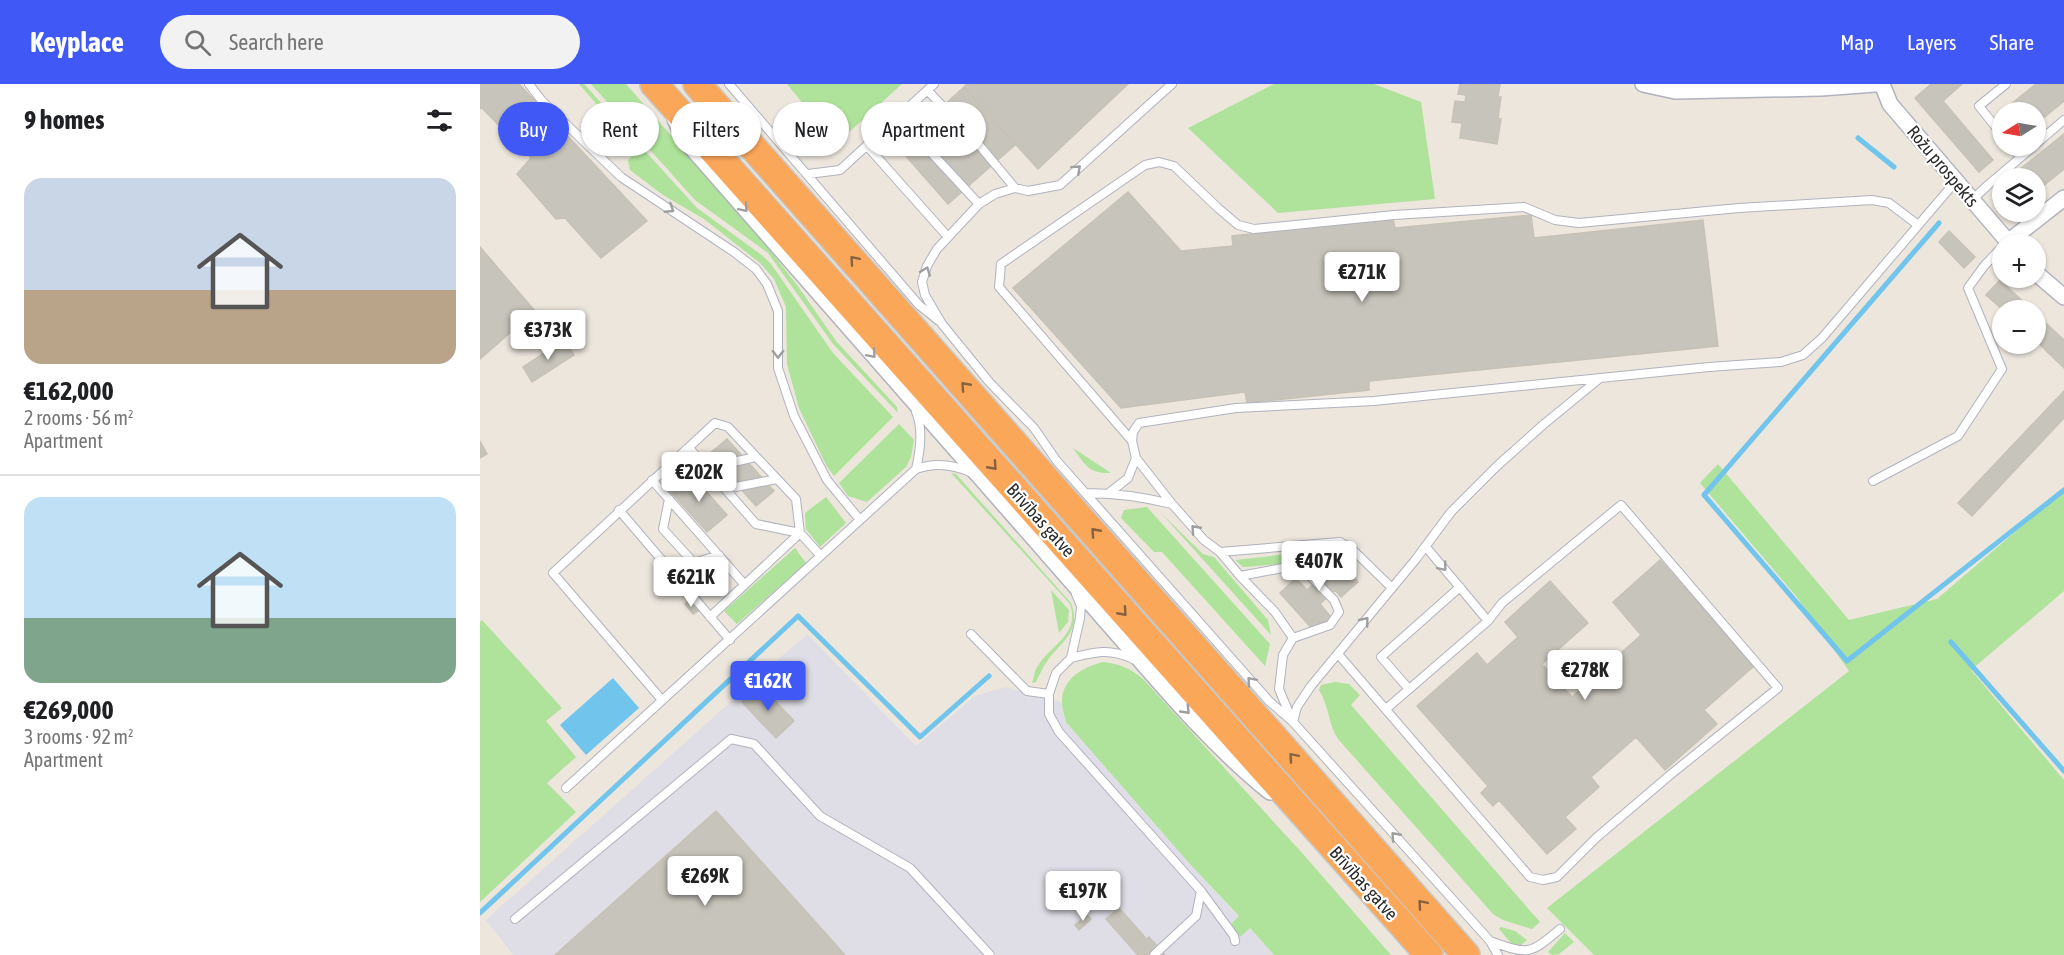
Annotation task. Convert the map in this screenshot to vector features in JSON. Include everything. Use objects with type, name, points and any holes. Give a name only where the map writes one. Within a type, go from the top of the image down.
[{"type":"highway","name":"Brīvības gatve","points":[[697,84],[1466,955]]},
{"type":"highway","name":"Brīvības gatve","points":[[658,88],[1310,824],[1429,955]]},
{"type":"street","points":[[1643,84],[1676,91],[1821,88],[1875,84]]},
{"type":"street","name":"Rožu prospekts","points":[[1882,84],[1890,104],[1998,234]]},
{"type":"street","points":[[658,88],[684,140],[1146,666],[1241,769],[1310,824]]},
{"type":"street","points":[[2019,234],[2064,198]]},
{"type":"street","points":[[2046,282],[2064,297]]},
{"type":"lane","points":[[528,84],[542,101],[621,177],[756,269],[767,284],[778,311],[778,368],[794,416],[827,480],[860,520]]},
{"type":"lane","points":[[729,84],[911,296],[942,324]]},
{"type":"lane","points":[[916,102],[934,84]]},
{"type":"lane","points":[[1172,84],[1060,185],[1028,191],[1015,188],[995,194],[979,204],[937,249],[927,266],[922,282],[925,295],[942,324],[990,383],[1034,428],[1056,460],[1269,701],[1293,722],[1490,941],[1498,955]]},
{"type":"lane","points":[[1992,122],[1979,106],[2006,84]]},
{"type":"lane","points":[[928,91],[975,140],[1015,188]]},
{"type":"lane","points":[[2046,136],[2064,120]]},
{"type":"lane","points":[[808,174],[840,170],[861,153]]},
{"type":"lane","points":[[876,156],[948,237]]},
{"type":"lane","points":[[934,156],[979,204]]},
{"type":"lane","points":[[1972,200],[2021,157]]},
{"type":"lane","points":[[1132,441],[999,287],[1001,264],[1145,165],[1159,162],[1174,166],[1238,225],[1254,229],[1394,215],[1524,207],[1555,220],[1579,223],[1739,208],[1872,200],[1889,202],[1918,225]]},
{"type":"lane","points":[[1293,638],[1275,612],[1220,552],[1204,540],[1136,458],[1132,441],[1133,432],[1139,423],[1236,408],[1374,400],[1780,362],[1803,355],[1822,338],[1956,181]]},
{"type":"lane","points":[[1873,482],[1958,436],[2002,369],[1968,288],[1992,258]]},
{"type":"lane","points":[[1293,722],[1297,707],[1426,547],[1451,512],[1497,466],[1600,378]]},
{"type":"lane","points":[[909,395],[920,422],[916,469]]},
{"type":"lane","points":[[662,700],[552,573],[619,510],[715,423],[728,427],[796,499],[800,533],[820,555]]},
{"type":"lane","points":[[688,448],[756,524],[800,533]]},
{"type":"lane","points":[[706,468],[756,457]]},
{"type":"lane","points":[[1109,493],[1128,478],[1136,458]]},
{"type":"lane","points":[[566,788],[916,469],[936,464],[952,465],[977,475]]},
{"type":"lane","points":[[725,489],[777,479]]},
{"type":"lane","points":[[652,480],[744,584]]},
{"type":"lane","points":[[1086,493],[1109,493],[1172,504]]},
{"type":"lane","points":[[669,499],[663,529],[694,563],[719,555]]},
{"type":"lane","points":[[1338,654],[1530,877],[1543,880],[1557,877],[1596,838],[1778,688],[1621,506],[1502,603],[1488,621],[1386,709]]},
{"type":"lane","points":[[619,510],[730,640]]},
{"type":"lane","points":[[710,617],[800,533]]},
{"type":"lane","points":[[1220,552],[1340,542],[1353,550],[1392,588]]},
{"type":"lane","points":[[1293,722],[1279,689],[1283,655],[1293,638],[1330,624],[1339,612],[1334,600],[1299,565],[1296,546]]},
{"type":"lane","points":[[1426,547],[1488,621]]},
{"type":"lane","points":[[1240,576],[1299,565]]},
{"type":"lane","points":[[1070,580],[1081,606],[1071,658]]},
{"type":"lane","points":[[1408,688],[1381,657],[1460,587]]},
{"type":"lane","points":[[971,634],[1027,691],[1049,694]]},
{"type":"lane","points":[[1146,666],[1117,652],[1100,651],[1071,658],[1056,673],[1049,694],[1050,714],[1059,732],[1201,891],[1234,936],[1235,941]]},
{"type":"lane","points":[[516,919],[731,739],[754,744],[820,816],[910,868],[990,955]]},
{"type":"lane","points":[[1154,955],[1196,916],[1201,891]]},
{"type":"lane","points":[[1490,941],[1515,953],[1534,953],[1560,929]]},
{"type":"shaded area","points":[[807,634],[916,746],[975,696],[1005,687],[1061,702],[1066,722],[1189,863],[1274,955],[513,955],[486,920]]},
{"type":"green space","points":[[579,84],[584,84],[600,102],[595,102]]},
{"type":"green space","points":[[591,84],[626,84],[642,102],[607,102]]},
{"type":"green space","points":[[787,84],[902,84],[882,102],[861,102],[861,121],[849,132],[849,102],[802,102]]},
{"type":"green space","points":[[1274,84],[1374,84],[1421,102],[1435,199],[1278,213],[1188,128]]},
{"type":"green space","points":[[659,122],[671,135],[671,156],[689,156],[754,230],[797,285],[836,341],[897,407],[898,413],[833,344],[768,253],[695,200],[656,156],[659,156]]},
{"type":"green space","points":[[632,156],[650,156],[697,208],[763,256],[771,264],[833,353],[893,417],[834,476],[826,465],[799,408],[787,364],[786,307],[774,279],[760,263],[704,219],[663,195],[630,170],[628,160]]},
{"type":"green space","points":[[899,424],[914,440],[911,457],[906,467],[867,502],[848,496],[839,483]]},
{"type":"green space","points":[[1073,448],[1111,473],[1092,470]]},
{"type":"green space","points":[[1718,464],[1849,620],[1937,599],[2064,490],[2064,591],[1971,670],[2064,780],[2064,955],[1594,955],[1547,908],[1849,671],[1796,596],[1700,483]]},
{"type":"green space","points":[[951,473],[956,474],[1071,603],[1074,612],[1073,627],[1048,660],[1036,682],[1032,683],[1036,669],[1062,640],[1071,624],[1070,604]]},
{"type":"green space","points":[[826,497],[846,523],[820,547],[806,529],[805,513]]},
{"type":"green space","points":[[1147,507],[1270,644],[1265,666],[1162,552],[1154,552],[1121,518],[1124,510]]},
{"type":"green space","points":[[1161,513],[1203,554],[1214,557],[1268,620],[1271,635]]},
{"type":"green space","points":[[795,548],[806,563],[737,624],[724,611]]},
{"type":"green space","points":[[1289,554],[1281,564],[1243,567],[1235,560]]},
{"type":"green space","points":[[1051,590],[1069,610],[1068,622],[1059,633]]},
{"type":"green space","points":[[482,620],[562,708],[546,721],[576,757],[547,783],[576,812],[480,902],[480,622]]},
{"type":"green space","points":[[1103,662],[1124,667],[1143,679],[1303,854],[1391,955],[1274,955],[1250,928],[1240,937],[1231,924],[1239,916],[1189,863],[1066,722],[1062,708],[1065,687],[1081,671]]},
{"type":"green space","points":[[1335,682],[1349,684],[1360,695],[1351,705],[1540,922],[1532,929],[1503,920],[1493,914],[1338,739],[1319,690],[1321,685]]},
{"type":"green space","points":[[1501,927],[1515,931],[1527,940],[1520,946],[1511,943],[1499,929]]},
{"type":"green space","points":[[1565,933],[1574,942],[1559,954],[1552,955],[1548,952]]},
{"type":"water","points":[[613,678],[639,708],[586,755],[560,725]]},
{"type":"building","points":[[480,84],[519,84],[536,102],[498,102],[498,124],[482,108],[480,109]]},
{"type":"building","points":[[967,84],[1128,84],[1038,169],[986,111],[986,102],[978,102],[964,87]]},
{"type":"building","points":[[1460,84],[1500,84],[1498,118],[1501,119],[1497,144],[1460,138],[1462,123],[1452,122],[1455,101],[1465,102],[1466,95],[1458,94]]},
{"type":"building","points":[[1931,84],[1962,84],[1943,101],[1993,160],[1979,172],[1915,98]]},
{"type":"building","points":[[2036,84],[2064,84],[2064,101],[2046,116],[2046,102],[2014,102]]},
{"type":"building","points":[[964,87],[977,102],[948,102]]},
{"type":"building","points":[[986,112],[1015,145],[948,204],[906,156],[986,156]]},
{"type":"building","points":[[2064,134],[2064,169],[2046,184],[2046,168],[2022,168],[2036,156],[2046,156],[2046,148]]},
{"type":"building","points":[[569,138],[581,150],[581,156],[586,156],[647,221],[601,258],[565,218],[556,219],[517,174],[531,158],[529,156],[569,156]]},
{"type":"building","points":[[1128,192],[1181,251],[1233,246],[1232,236],[1393,219],[1395,228],[1531,215],[1534,238],[1703,220],[1718,346],[1369,381],[1369,390],[1247,403],[1245,392],[1121,408],[1013,288]]},
{"type":"building","points":[[1949,231],[1975,257],[1964,268],[1939,242]]},
{"type":"building","points":[[480,247],[535,311],[480,359]]},
{"type":"building","points":[[1993,288],[2009,288],[2021,300],[1992,300],[1986,295]]},
{"type":"building","points":[[2046,323],[2064,340],[2064,368],[2046,351]]},
{"type":"building","points":[[564,340],[574,355],[532,382],[523,367]]},
{"type":"building","points":[[2064,391],[2064,418],[1972,516],[1958,503]]},
{"type":"building","points":[[727,439],[774,491],[756,506],[709,454]]},
{"type":"building","points":[[480,441],[487,454],[480,458]]},
{"type":"building","points":[[691,474],[727,515],[707,532],[671,492]]},
{"type":"building","points":[[1334,554],[1358,582],[1341,597],[1335,590],[1320,604],[1331,617],[1315,632],[1280,593],[1296,578],[1307,590],[1323,575],[1317,569]]},
{"type":"building","points":[[1660,560],[1754,666],[1704,710],[1717,724],[1665,770],[1636,737],[1591,777],[1599,787],[1565,817],[1576,829],[1547,854],[1499,800],[1493,806],[1481,793],[1488,786],[1417,706],[1477,653],[1487,665],[1518,637],[1505,622],[1550,581],[1588,623],[1542,664],[1572,697],[1641,635],[1613,602]]},
{"type":"building","points":[[689,601],[698,611],[693,614],[685,604]]},
{"type":"building","points":[[760,685],[794,721],[776,738],[742,702]]},
{"type":"building","points":[[716,811],[845,955],[555,955]]},
{"type":"building","points":[[1119,908],[1143,935],[1130,946],[1106,919]]},
{"type":"building","points":[[1087,915],[1091,919],[1079,930],[1075,925]]},
{"type":"building","points":[[1143,935],[1146,939],[1149,937],[1165,955],[1138,955],[1130,946]]},
{"type":"waterway","points":[[1858,138],[1894,167]]},
{"type":"waterway","points":[[1939,223],[1704,495],[1847,661],[2064,490]]},
{"type":"waterway","points":[[480,913],[798,616],[920,737],[989,676]]},
{"type":"waterway","points":[[1951,642],[2064,771]]}]
